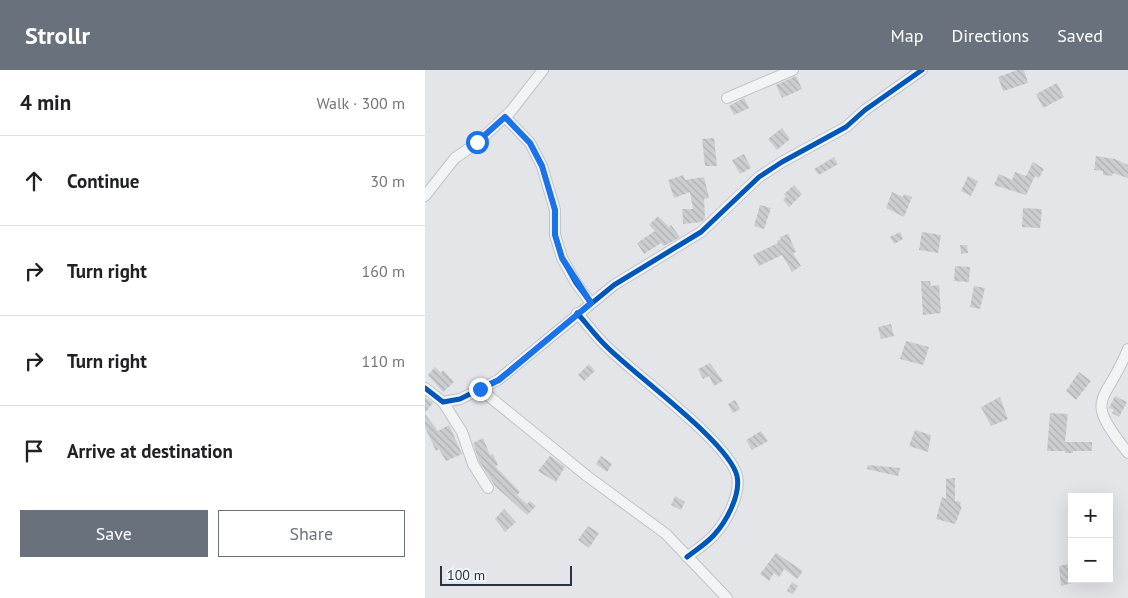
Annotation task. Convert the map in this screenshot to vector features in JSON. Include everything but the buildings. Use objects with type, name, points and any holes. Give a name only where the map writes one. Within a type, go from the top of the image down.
[{"type":"street","points":[[425,196],[455,158],[477,142],[505,117],[543,70]]},
{"type":"street","points":[[727,98],[793,70]]},
{"type":"street","points":[[443,402],[460,399],[499,380],[577,313],[614,285],[701,232],[759,177],[782,162],[846,127],[865,110],[922,70]]},
{"type":"street","points":[[505,117],[530,143],[542,166],[555,210],[555,235],[562,258],[591,303]]},
{"type":"street","points":[[577,313],[605,345],[729,457],[737,476],[737,491],[732,505],[725,521],[714,536],[687,557]]},
{"type":"street","points":[[1128,349],[1106,389],[1100,407],[1103,418],[1128,453]]},
{"type":"street","points":[[425,388],[443,402],[462,432],[473,464],[488,488]]},
{"type":"street","points":[[480,389],[587,476],[666,534],[727,598]]},
{"type":"cycle path","points":[[425,388],[443,402],[460,399],[498,380],[614,285],[701,232],[759,177],[782,162],[846,127],[865,110],[922,70]]},
{"type":"cycle path","points":[[505,117],[530,143],[542,166],[555,210],[555,235],[562,258],[576,283],[591,303]]},
{"type":"cycle path","points":[[577,313],[618,358],[699,427],[717,445],[730,462],[737,476],[738,483],[735,500],[719,530],[705,544],[687,557]]},
{"type":"route","points":[[477,142],[505,117],[530,143],[542,166],[548,183],[555,210],[555,235],[562,258],[576,283],[591,303],[499,380],[480,389]]}]
